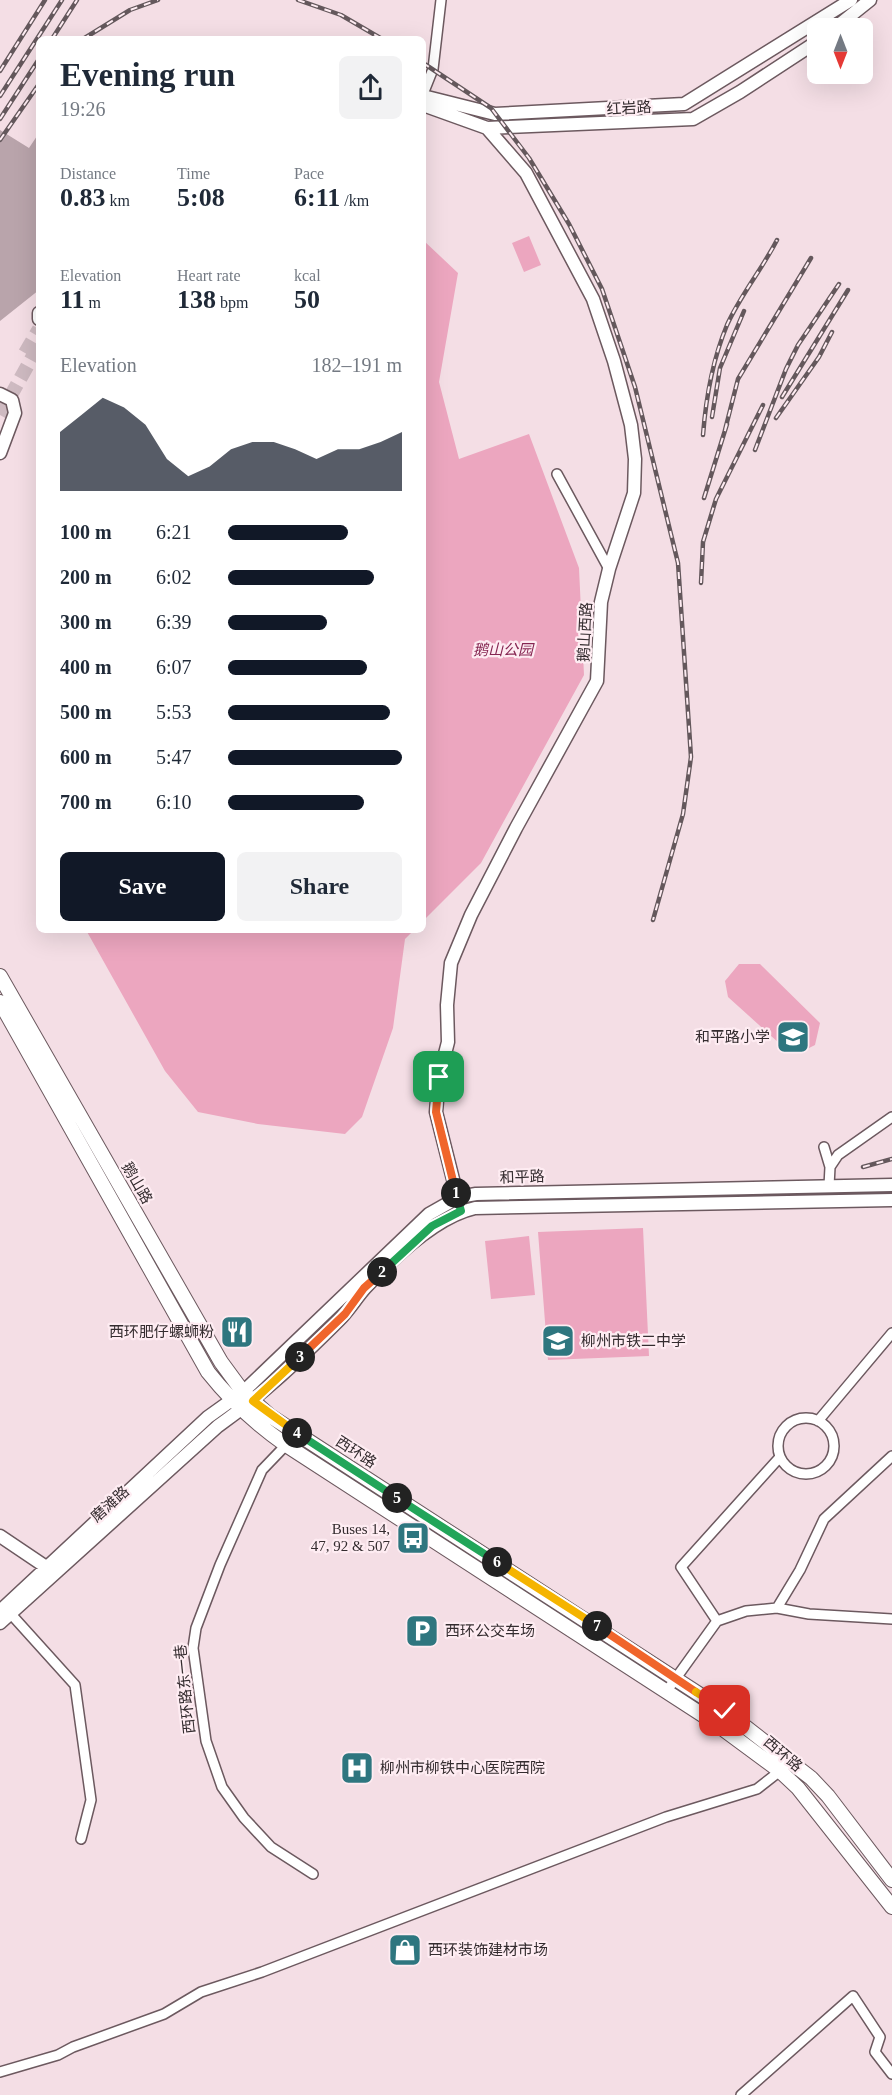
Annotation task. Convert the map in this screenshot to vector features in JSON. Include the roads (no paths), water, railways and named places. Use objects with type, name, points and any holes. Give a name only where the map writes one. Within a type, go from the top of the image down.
[{"type":"main road","points":[[426,100],[495,114],[684,104],[851,0]]},
{"type":"main road","points":[[848,18],[870,0]]},
{"type":"main road","name":"红岩路","points":[[426,101],[487,128],[693,119],[740,92],[807,48]]},
{"type":"main road","name":"鹅山西路","points":[[461,1211],[436,1112],[439,1077],[448,1042],[447,1005],[451,963],[471,915],[516,828],[597,681],[601,602],[609,569],[634,493],[631,425],[614,361],[592,299],[526,173],[487,128]]},
{"type":"main road","points":[[0,394],[12,400],[15,413],[0,453]]},
{"type":"main road","name":"鹅山路","points":[[0,976],[242,1401]]},
{"type":"main road","name":"鹅山路","points":[[0,1002],[202,1361],[242,1401]]},
{"type":"main road","name":"和平路","points":[[242,1401],[429,1214],[458,1198],[476,1194],[542,1192],[892,1185]]},
{"type":"main road","name":"和平路","points":[[242,1401],[326,1334],[364,1288],[432,1226],[461,1211],[486,1207],[892,1200]]},
{"type":"main road","name":"西环路","points":[[242,1401],[286,1445],[666,1692],[780,1771],[806,1797],[892,1907]]},
{"type":"main road","name":"西环路","points":[[242,1401],[270,1416],[725,1711],[811,1778],[828,1796],[892,1880]]},
{"type":"main road","name":"磨滩路","points":[[0,1623],[5,1612],[208,1417],[242,1401]]},
{"type":"main road","points":[[0,1536],[51,1570]]},
{"type":"street","points":[[426,93],[433,69],[441,0]]},
{"type":"street","points":[[557,474],[609,569]]},
{"type":"street","points":[[830,1167],[838,1155],[892,1116]]},
{"type":"street","points":[[824,1147],[830,1167],[829,1186]]},
{"type":"street","points":[[818,1421],[892,1333]]},
{"type":"street","points":[[799,1419],[818,1421],[825,1426],[833,1441],[834,1450],[826,1466],[811,1473],[802,1473],[786,1465],[780,1457],[779,1438],[790,1423],[799,1419]]},
{"type":"street","name":"西环路东一巷","points":[[286,1445],[262,1470],[204,1607],[196,1628],[194,1648],[206,1741],[222,1787],[271,1847],[313,1874]]},
{"type":"street","points":[[777,1608],[801,1570],[824,1519],[892,1456]]},
{"type":"street","points":[[717,1621],[681,1567],[780,1457]]},
{"type":"street","points":[[666,1692],[717,1621],[746,1611],[777,1608],[809,1614],[892,1619]]},
{"type":"street","points":[[5,1612],[75,1685],[91,1800],[81,1839]]},
{"type":"street","points":[[0,2072],[58,2055],[73,2047],[164,2014],[201,1992],[262,1972],[666,1817],[757,1789],[780,1771]]},
{"type":"street","points":[[741,2095],[853,1996],[880,2037],[875,2052],[892,2074]]},
{"type":"tunnel","points":[[25,353],[36,334]]},
{"type":"tunnel","points":[[0,415],[36,350]]},
{"type":"railway","points":[[0,71],[45,0]]},
{"type":"railway","points":[[39,36],[62,0]]},
{"type":"railway","points":[[54,36],[77,0]]},
{"type":"railway","points":[[88,36],[130,10],[158,0]]},
{"type":"railway","points":[[298,0],[341,15],[377,36]]},
{"type":"railway","points":[[0,96],[36,40]]},
{"type":"railway","points":[[0,119],[36,64]]},
{"type":"railway","points":[[426,65],[491,108],[529,158],[569,224],[602,289],[635,387],[678,563],[691,757],[683,814],[653,920]]},
{"type":"railway","points":[[0,140],[36,88]]},
{"type":"railway","points":[[703,435],[710,379],[727,325],[777,240]]},
{"type":"railway","points":[[725,430],[738,379],[811,258]]},
{"type":"railway","points":[[755,450],[786,369],[798,345],[839,284]]},
{"type":"railway","points":[[782,397],[848,290]]},
{"type":"railway","points":[[712,417],[720,368],[744,311]]},
{"type":"railway","points":[[776,418],[819,357],[832,332]]},
{"type":"railway","points":[[701,583],[703,542],[716,499],[763,405]]},
{"type":"railway","points":[[704,498],[727,424]]},
{"type":"railway","points":[[863,1167],[892,1159]]},
{"type":"place","name":"和平路小学","points":[[793,1037]]},
{"type":"place","name":"西环肥仔螺蛳粉","points":[[237,1332]]},
{"type":"place","name":"柳州市铁二中学","points":[[558,1341]]},
{"type":"place","name":"Buses 14, 47, 92 & 507","points":[[413,1538]]},
{"type":"place","name":"西环公交车场","points":[[422,1631]]},
{"type":"place","name":"柳州市柳铁中心医院西院","points":[[357,1768]]},
{"type":"place","name":"西环装饰建材市场","points":[[405,1950]]},
{"type":"park label","name":"鹅山公园","points":[[503,650]]}]
